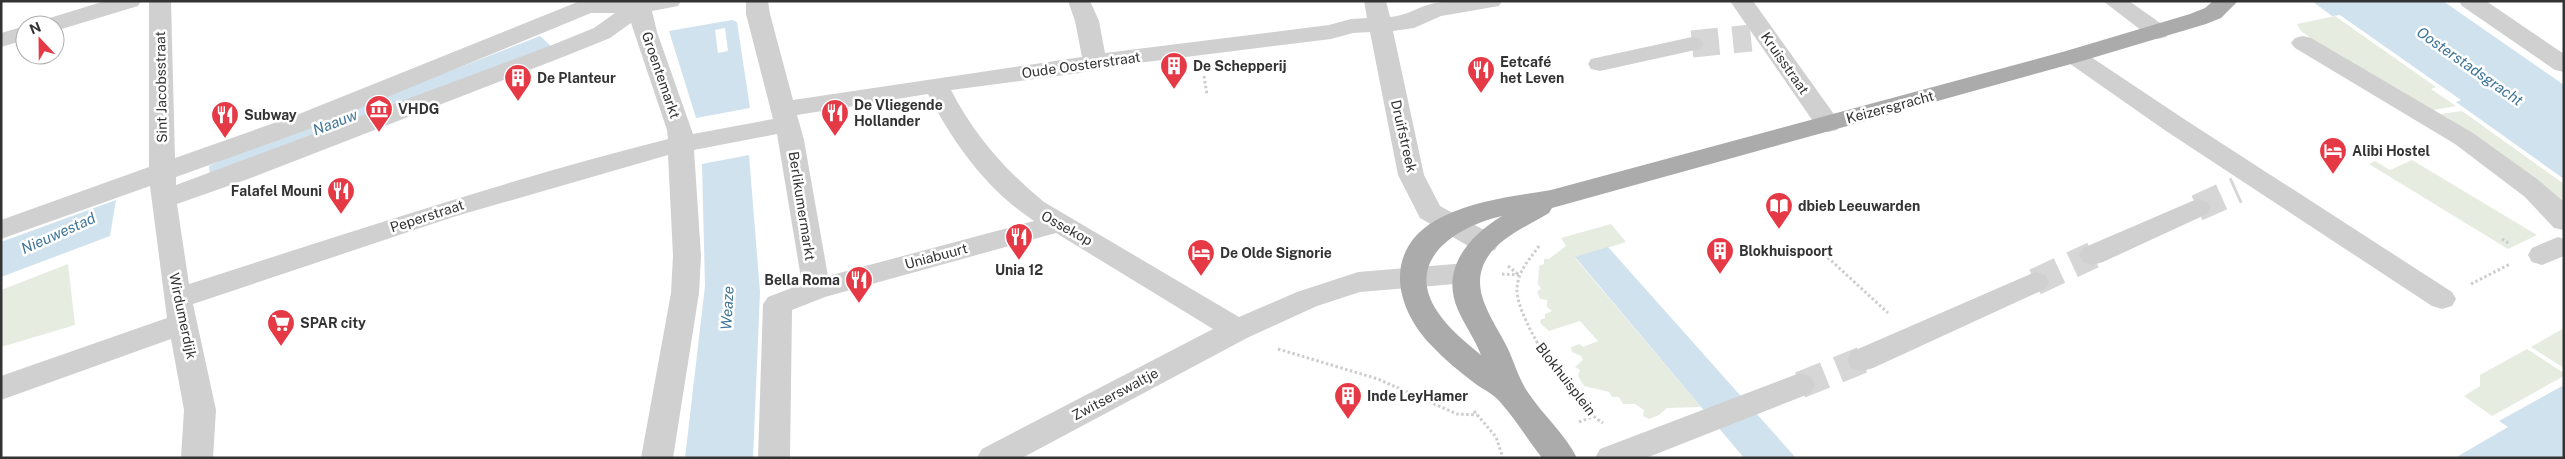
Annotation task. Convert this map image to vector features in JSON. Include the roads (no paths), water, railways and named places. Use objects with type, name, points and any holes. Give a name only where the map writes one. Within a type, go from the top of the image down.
[{"type":"main road","name":"Keizersgracht","points":[[1452,224],[1486,211],[1551,199],[2074,56],[2158,32],[2213,13],[2227,3]]},
{"type":"main road","name":"Keizersgracht","points":[[1485,244],[1551,199]]},
{"type":"main road","points":[[1452,224],[1433,237],[1421,251],[1412,277],[1414,292],[1423,315],[1459,355],[1511,393]]},
{"type":"main road","points":[[1485,244],[1476,253],[1467,273],[1466,293],[1472,313],[1491,343],[1511,393],[1561,458]]},
{"type":"street","points":[[65,21],[130,1]]},
{"type":"street","name":"Sint Jacobsstraat","points":[[160,1],[163,186]]},
{"type":"street","points":[[206,171],[413,79],[534,28],[585,3],[638,4],[670,1]]},
{"type":"street","points":[[757,1],[758,14],[785,117]]},
{"type":"street","points":[[1079,1],[1087,21],[1094,53]]},
{"type":"street","name":"Oude Oosterstraat","points":[[785,117],[936,85],[1080,66],[1094,53],[1331,32],[1351,26],[1377,13],[1406,23],[1436,10],[1491,1]]},
{"type":"street","name":"Kruisstraat","points":[[1741,1],[1759,38],[1828,124]]},
{"type":"street","points":[[2114,1],[2158,32]]},
{"type":"street","points":[[2470,1],[2564,65]]},
{"type":"street","points":[[1,230],[125,186],[163,186],[560,50],[602,32],[638,4]]},
{"type":"street","name":"Groentemarkt","points":[[638,4],[645,32],[680,130],[681,144]]},
{"type":"street","name":"Druifstreek","points":[[1377,13],[1411,175],[1430,212],[1485,244]]},
{"type":"street","points":[[1,40],[15,36]]},
{"type":"street","points":[[2303,43],[2466,139],[2538,194],[2557,212],[2551,245]]},
{"type":"street","points":[[1600,64],[1692,44]]},
{"type":"street","points":[[2074,56],[2248,185],[2442,300]]},
{"type":"street","name":"Ossekop","points":[[936,85],[948,111],[994,172],[1024,202],[1056,224],[1080,234],[1237,330]]},
{"type":"street","name":"Peperstraat","points":[[179,312],[443,210],[636,155],[785,117]]},
{"type":"street","name":"Berlikumermarkt","points":[[785,117],[817,289]]},
{"type":"street","points":[[657,458],[686,283],[687,256],[681,144]]},
{"type":"street","name":"Wirdumerdijk","points":[[163,186],[179,312],[186,348],[193,366],[200,410],[197,458]]},
{"type":"street","points":[[2093,255],[2197,208]]},
{"type":"street","name":"Uniabuurt","points":[[817,289],[1056,224]]},
{"type":"street","points":[[1237,330],[1307,299],[1358,282],[1467,273]]},
{"type":"street","points":[[1862,360],[2035,282]]},
{"type":"street","points":[[774,458],[778,304],[817,289]]},
{"type":"street","points":[[1,388],[179,312]]},
{"type":"street","name":"Zwitserswaltje","points":[[993,458],[1237,330]]},
{"type":"street","points":[[1611,458],[1800,385]]},
{"type":"water","name":"Oosterstadsgracht","points":[[2312,1],[2443,1],[2564,85],[2564,179],[2456,102],[2461,100],[2340,15],[2332,16]]},
{"type":"water","points":[[732,20],[737,22],[750,108],[696,118],[669,31]],"holes":[[[725,28],[728,51],[718,53],[715,30]]]},
{"type":"water","name":"Naauw","points":[[540,36],[552,47],[210,177],[209,166],[228,157]]},
{"type":"water","name":"Weaze","points":[[749,155],[760,292],[753,458],[685,458],[705,286],[702,164]]},
{"type":"water","name":"Nieuwestad","points":[[116,200],[110,236],[1,277],[1,242]]},
{"type":"water","points":[[1608,247],[1796,458],[1744,458],[1575,257]]},
{"type":"water","points":[[2564,385],[2564,458],[2455,458],[2508,427],[2499,421]]},
{"type":"tunnel","points":[[1692,44],[1751,38]]},
{"type":"tunnel","points":[[2197,208],[2237,190]]},
{"type":"tunnel","points":[[2035,282],[2093,255]]},
{"type":"tunnel","points":[[1800,385],[1862,360]]},
{"type":"place","name":"De Schepperij","points":[[1174,90]]},
{"type":"place","name":"Eetcafé het Leven","points":[[1481,94]]},
{"type":"place","name":"De Planteur","points":[[518,102]]},
{"type":"place","name":"VHDG","points":[[379,133]]},
{"type":"place","name":"De Vliegende Hollander","points":[[835,137]]},
{"type":"place","name":"Subway","points":[[225,139]]},
{"type":"place","name":"Alibi Hostel","points":[[2333,175]]},
{"type":"place","name":"Falafel Mouni","points":[[341,215]]},
{"type":"place","name":"dbieb Leeuwarden","points":[[1779,230]]},
{"type":"place","name":"Unia 12","points":[[1019,261]]},
{"type":"place","name":"Blokhuispoort","points":[[1720,275]]},
{"type":"place","name":"De Olde Signorie","points":[[1201,277]]},
{"type":"place","name":"Bella Roma","points":[[859,304]]},
{"type":"place","name":"SPAR city","points":[[281,347]]},
{"type":"place","name":"Inde LeyHamer","points":[[1348,420]]}]
